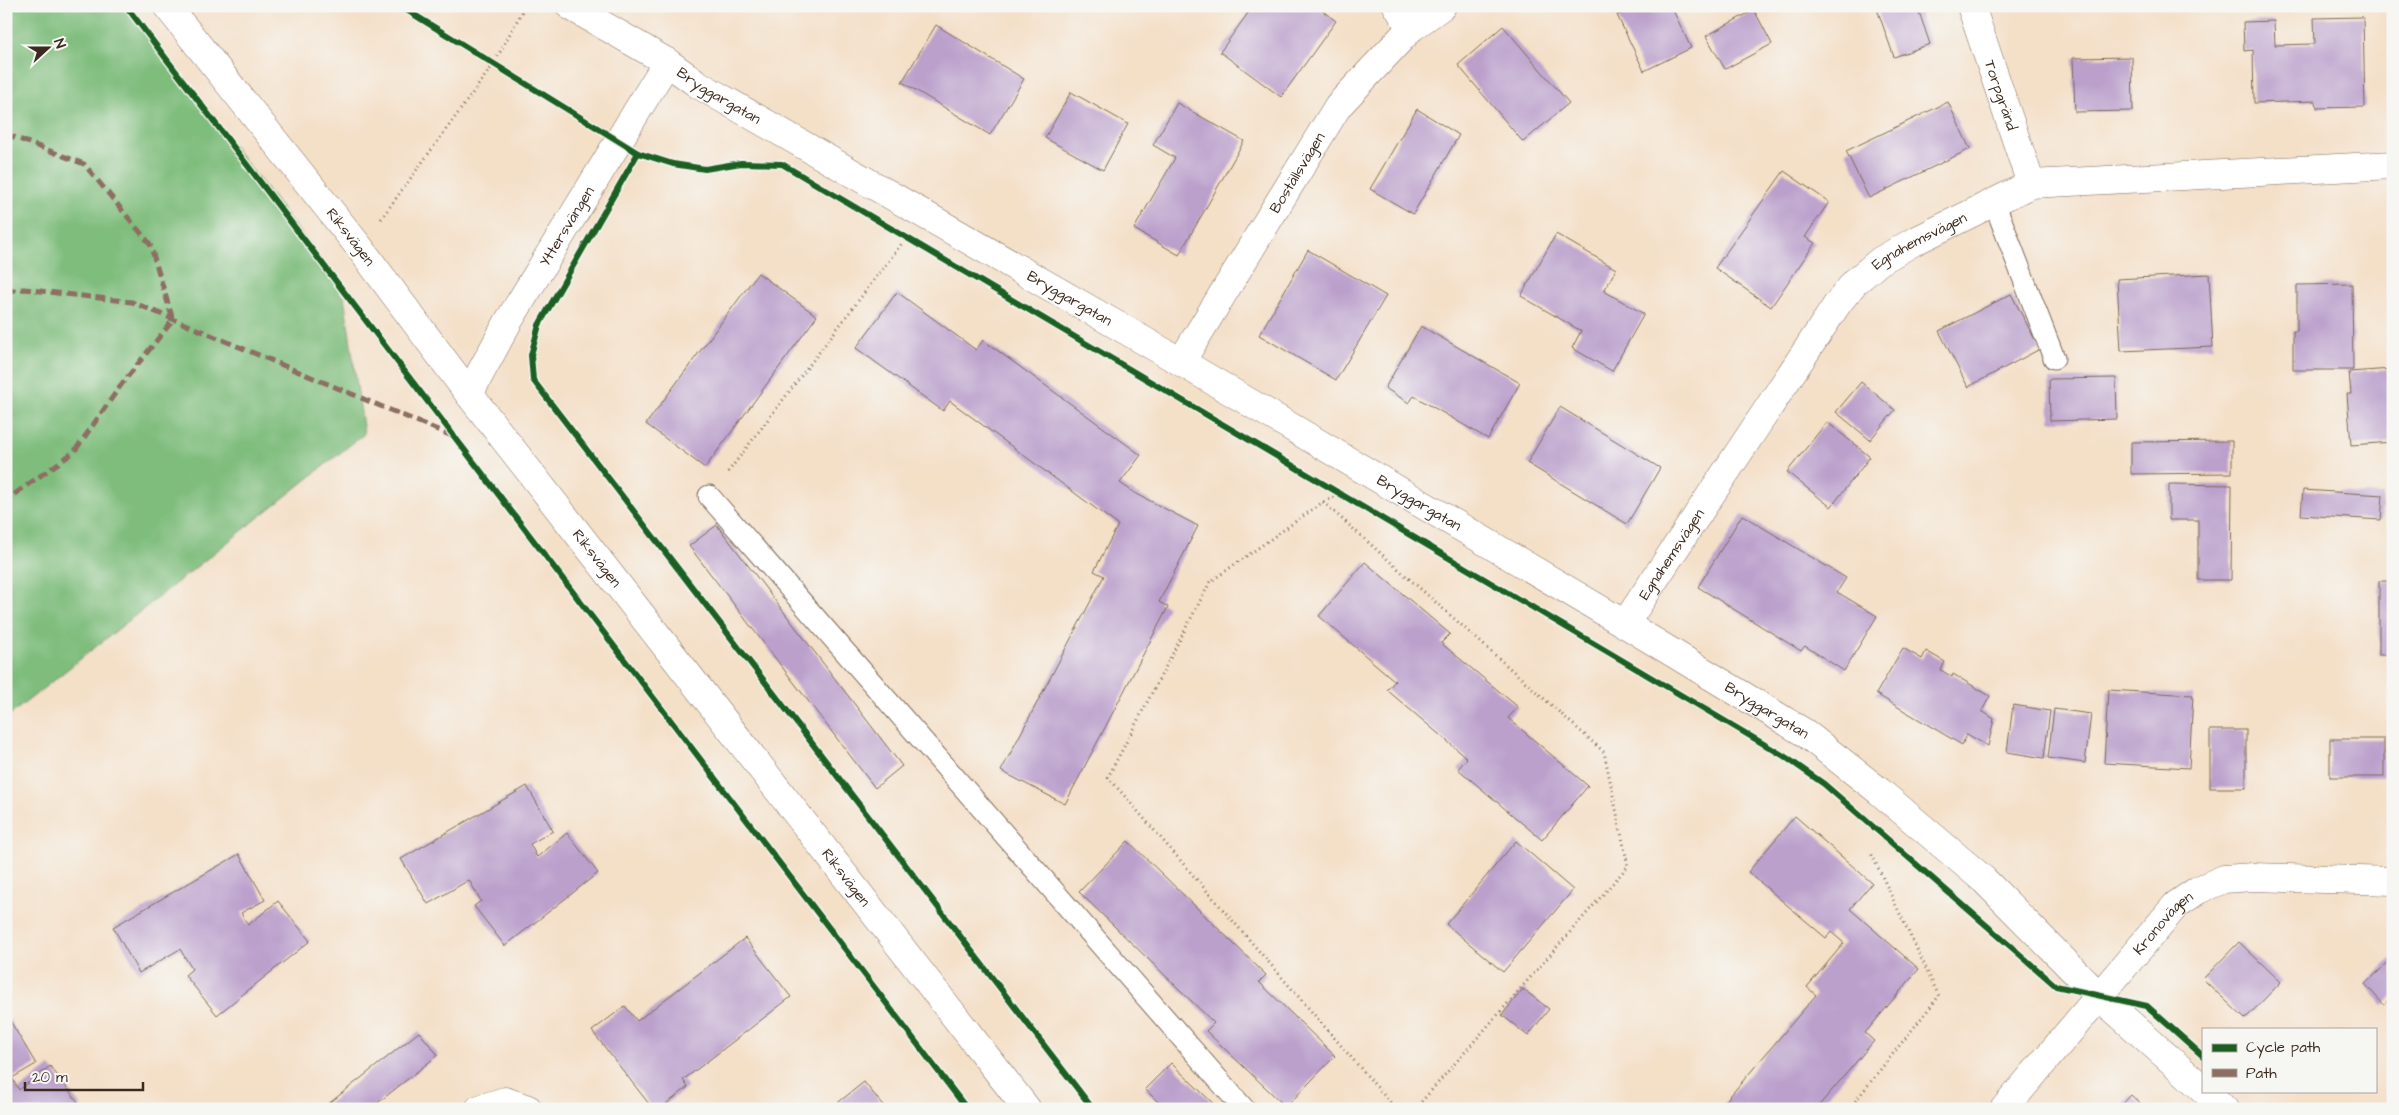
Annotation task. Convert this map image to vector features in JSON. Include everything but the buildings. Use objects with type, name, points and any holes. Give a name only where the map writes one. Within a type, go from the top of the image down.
[{"type":"street","name":"Riksvägen","points":[[167,6],[360,248],[469,394],[1027,1109]]},
{"type":"street","name":"Bryggargatan","points":[[570,6],[667,62],[699,85],[1181,362],[1625,624],[1805,733],[1984,880],[2099,996],[2202,1088]]},
{"type":"street","name":"Boställsvägen","points":[[1181,362],[1338,106],[1404,17],[1442,6]]},
{"type":"street","name":"Torpgränd","points":[[1972,6],[2031,184]]},
{"type":"street","name":"Yttersvängen","points":[[469,394],[508,322],[667,62]]},
{"type":"street","name":"Egnahemsvägen","points":[[1625,624],[1838,303],[1855,282],[1880,261],[2031,184],[2393,165]]},
{"type":"street","name":"Kronovägen","points":[[2004,1109],[2176,904],[2198,890],[2224,879],[2393,881]]},
{"type":"street","name":"Bryggargatan","points":[[2206,1092],[2224,1109]]},
{"type":"street","points":[[479,1109],[504,1101],[528,1109]]},
{"type":"lane","points":[[1994,202],[2054,358]]},
{"type":"lane","points":[[709,496],[1244,1109]]},
{"type":"path","points":[[360,248],[493,65],[525,6]]},
{"type":"path","points":[[485,59],[502,70]]},
{"type":"path","points":[[709,496],[907,238],[898,233]]},
{"type":"path","points":[[1332,488],[1349,498]]},
{"type":"path","points":[[1340,493],[1323,502],[1210,582],[1108,777],[1396,1109]]},
{"type":"path","points":[[1323,502],[1604,752],[1628,866],[1416,1109]]},
{"type":"path","points":[[1849,1109],[1940,996],[1871,853]]},
{"type":"green space","points":[[6,6],[126,6],[343,289],[364,434],[6,718]]},
{"type":"marked path","points":[[6,134],[84,164],[150,244],[173,320],[121,385],[74,452],[6,500]]},
{"type":"marked path","points":[[6,291],[24,289],[132,302],[452,436]]},
{"type":"cycle path","points":[[126,6],[967,1109]]},
{"type":"cycle path","points":[[400,6],[638,153],[673,164],[705,169],[741,163],[782,164],[1784,756],[1824,784],[2056,986],[2147,1006],[2202,1055]]},
{"type":"cycle path","points":[[638,153],[539,325],[531,355],[533,380],[1093,1109]]}]
